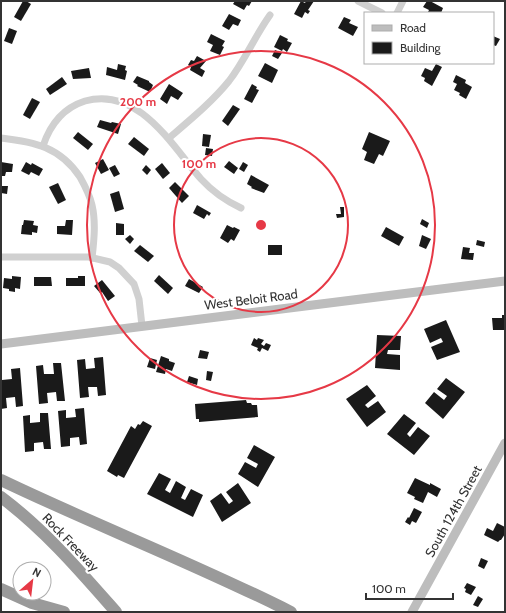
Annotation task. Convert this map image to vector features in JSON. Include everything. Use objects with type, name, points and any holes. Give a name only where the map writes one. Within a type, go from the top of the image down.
[{"type":"highway","points":[[1,480],[85,519],[233,584],[291,612]]},
{"type":"highway","name":"Rock Freeway","points":[[1,497],[46,534],[116,612]]},
{"type":"highway","points":[[1,589],[32,603],[64,612]]},
{"type":"main road","name":"West Beloit Road","points":[[1,344],[505,281]]},
{"type":"main road","name":"South 124th Street","points":[[412,612],[505,443]]},
{"type":"street","points":[[358,1],[380,12]]},
{"type":"street","points":[[398,12],[403,1]]},
{"type":"street","points":[[169,138],[225,85],[242,62],[270,15]]},
{"type":"street","points":[[43,146],[51,127],[62,113],[80,103],[95,99],[113,100],[127,105],[150,120],[169,138],[202,180],[223,198],[241,208]]},
{"type":"street","points":[[1,138],[20,140],[43,146],[56,152],[76,171],[91,201],[93,213],[92,258]]},
{"type":"street","points":[[1,257],[92,258],[110,262],[130,278],[134,284],[139,299],[142,326]]},
{"type":"building","points":[[23,1],[31,4],[21,21],[14,17]]},
{"type":"building","points":[[235,1],[252,1],[244,10],[233,4]]},
{"type":"building","points":[[301,1],[305,3],[306,1],[314,1],[308,10],[310,11],[308,14],[305,12],[302,18],[294,14]]},
{"type":"building","points":[[427,1],[430,1],[443,8],[441,12],[428,12],[429,10],[423,7]]},
{"type":"building","points":[[229,14],[241,20],[238,26],[233,24],[229,30],[222,26]]},
{"type":"building","points":[[344,17],[351,20],[349,23],[358,27],[353,36],[338,28]]},
{"type":"building","points":[[9,28],[17,31],[12,44],[4,41]]},
{"type":"building","points":[[211,34],[225,41],[220,55],[210,51],[213,45],[207,42]]},
{"type":"building","points":[[280,35],[292,43],[287,52],[283,49],[282,51],[274,47]]},
{"type":"building","points":[[494,36],[500,39],[496,46],[494,45]]},
{"type":"building","points":[[275,50],[282,53],[278,59],[272,56]]},
{"type":"building","points":[[197,56],[206,61],[200,68],[205,71],[202,77],[190,70],[191,67],[188,65],[191,60],[194,61]]},
{"type":"building","points":[[265,63],[278,70],[272,83],[258,76]]},
{"type":"building","points":[[118,64],[126,66],[125,70],[127,71],[125,80],[106,75],[107,67],[117,70]]},
{"type":"building","points":[[436,64],[442,67],[432,86],[424,81],[425,78],[421,76],[425,68],[432,71]]},
{"type":"building","points":[[89,68],[91,78],[73,79],[71,71]]},
{"type":"building","points":[[456,75],[466,80],[465,83],[472,87],[466,99],[454,90],[457,84],[453,82]]},
{"type":"building","points":[[137,76],[149,81],[153,85],[150,92],[137,86],[138,85],[133,82]]},
{"type":"building","points":[[62,77],[67,84],[50,95],[46,89]]},
{"type":"building","points":[[169,84],[183,93],[178,100],[171,96],[167,104],[160,99]]},
{"type":"building","points":[[252,84],[259,90],[252,103],[244,99]]},
{"type":"building","points":[[32,98],[40,102],[30,119],[23,115]]},
{"type":"building","points":[[233,105],[240,109],[228,126],[222,121]]},
{"type":"building","points":[[100,120],[121,124],[118,134],[97,127]]},
{"type":"building","points":[[78,132],[93,144],[88,150],[73,138]]},
{"type":"building","points":[[369,132],[390,141],[383,156],[379,154],[374,164],[364,160],[367,152],[362,149]]},
{"type":"building","points":[[203,134],[211,135],[209,147],[202,146]]},
{"type":"building","points":[[134,137],[149,149],[144,156],[128,144]]},
{"type":"building","points":[[206,148],[213,149],[212,156],[205,155]]},
{"type":"building","points":[[103,159],[109,170],[101,174],[95,163]]},
{"type":"building","points":[[229,161],[238,168],[234,174],[224,167]]},
{"type":"building","points":[[1,162],[13,164],[12,172],[6,172],[5,176],[1,176]]},
{"type":"building","points":[[26,162],[31,165],[32,163],[43,169],[39,176],[31,172],[29,175],[21,171]]},
{"type":"building","points":[[243,162],[248,165],[244,172],[239,169]]},
{"type":"building","points":[[162,163],[170,173],[163,179],[155,169]]},
{"type":"building","points":[[115,165],[120,174],[114,177],[109,168]]},
{"type":"building","points":[[146,165],[151,170],[147,175],[142,170]]},
{"type":"building","points":[[251,175],[269,185],[264,193],[251,188],[252,187],[247,184]]},
{"type":"building","points":[[175,182],[189,196],[182,203],[169,188]]},
{"type":"building","points":[[58,183],[66,200],[58,204],[49,187]]},
{"type":"building","points":[[1,186],[8,186],[7,194],[1,193]]},
{"type":"building","points":[[119,191],[124,209],[115,212],[110,194]]},
{"type":"building","points":[[197,205],[211,213],[209,216],[207,214],[204,219],[193,213]]},
{"type":"building","points":[[340,207],[344,207],[344,217],[337,218],[336,214],[341,214]]},
{"type":"building","points":[[422,219],[429,223],[427,228],[420,224]]},
{"type":"building","points":[[24,220],[34,221],[33,225],[38,226],[37,233],[32,232],[32,235],[21,234]]},
{"type":"building","points":[[66,220],[73,220],[72,235],[57,234],[57,226],[65,226]]},
{"type":"building","points":[[116,223],[124,224],[124,235],[116,235]]},
{"type":"building","points":[[227,225],[240,230],[234,241],[231,239],[228,243],[220,238]]},
{"type":"building","points":[[386,227],[404,237],[399,246],[381,236]]},
{"type":"building","points":[[130,235],[134,239],[130,244],[125,239]]},
{"type":"building","points":[[422,235],[431,239],[426,249],[419,246]]},
{"type":"building","points":[[477,240],[485,242],[484,247],[476,245]]},
{"type":"building","points":[[140,245],[154,256],[148,262],[134,251]]},
{"type":"building","points":[[268,245],[282,245],[282,255],[268,255]]},
{"type":"building","points":[[463,247],[470,248],[469,253],[474,253],[473,260],[461,259]]},
{"type":"building","points":[[159,275],[173,288],[168,294],[154,281]]},
{"type":"building","points":[[12,276],[21,277],[20,289],[15,288],[15,292],[3,288],[4,278],[12,279]]},
{"type":"building","points":[[78,276],[85,276],[85,286],[66,286],[66,278],[78,278]]},
{"type":"building","points":[[34,277],[51,277],[52,286],[34,286]]},
{"type":"building","points":[[189,279],[203,287],[199,293],[185,286]]},
{"type":"building","points":[[102,280],[115,296],[108,301],[102,292],[100,293],[94,286]]},
{"type":"building","points":[[502,315],[505,315],[505,330],[493,330],[492,318],[502,318]]},
{"type":"building","points":[[446,320],[460,352],[437,360],[431,347],[443,342],[441,338],[430,343],[424,329]]},
{"type":"building","points":[[377,335],[401,336],[400,350],[388,350],[387,354],[400,355],[400,370],[375,368]]},
{"type":"building","points":[[254,338],[257,340],[258,338],[264,340],[261,344],[264,346],[266,343],[271,345],[268,351],[262,348],[260,352],[257,350],[258,348],[251,345]]},
{"type":"building","points":[[200,350],[209,352],[207,359],[198,358]]},
{"type":"building","points":[[161,356],[175,363],[172,371],[166,369],[165,374],[156,372]]},
{"type":"building","points":[[103,357],[106,395],[98,396],[97,387],[88,387],[89,397],[80,398],[77,360],[85,359],[86,369],[95,368],[94,358]]},
{"type":"building","points":[[150,358],[157,360],[155,369],[147,367]]},
{"type":"building","points":[[53,363],[61,363],[65,401],[57,401],[56,392],[47,393],[48,403],[39,404],[36,366],[43,365],[44,374],[54,374]]},
{"type":"building","points":[[20,368],[23,406],[16,407],[15,397],[6,398],[7,408],[1,409],[1,376],[2,380],[12,379],[11,369]]},
{"type":"building","points":[[207,371],[213,372],[211,381],[206,380]]},
{"type":"building","points":[[189,376],[198,379],[197,385],[187,382]]},
{"type":"building","points":[[446,378],[465,392],[443,419],[425,403],[434,392],[444,400],[447,396],[437,389]]},
{"type":"building","points":[[367,385],[376,396],[365,405],[368,408],[378,401],[386,412],[367,427],[346,399]]},
{"type":"building","points":[[246,400],[247,403],[257,405],[258,417],[199,422],[199,419],[196,419],[195,404]]},
{"type":"building","points":[[84,408],[87,444],[80,445],[79,437],[70,438],[70,446],[61,447],[58,411],[66,410],[66,418],[76,417],[75,409]]},
{"type":"building","points":[[40,413],[48,413],[51,449],[44,449],[43,442],[34,443],[34,451],[25,452],[23,416],[30,415],[30,423],[40,422]]},
{"type":"building","points":[[404,414],[416,423],[407,434],[410,437],[418,427],[430,436],[414,455],[387,434]]},
{"type":"building","points":[[143,421],[152,426],[124,478],[118,475],[117,477],[107,471],[131,426],[135,429],[138,424],[140,425]]},
{"type":"building","points":[[254,445],[275,457],[258,487],[238,474],[245,462],[256,468],[258,464],[247,458]]},
{"type":"building","points":[[159,473],[171,479],[165,490],[170,493],[176,481],[186,487],[181,498],[185,500],[191,489],[203,495],[193,517],[147,494]]},
{"type":"building","points":[[415,478],[430,485],[430,483],[441,489],[437,497],[428,492],[423,503],[414,499],[415,497],[407,493]]},
{"type":"building","points":[[238,483],[251,503],[222,522],[210,501],[221,493],[229,504],[233,501],[226,492]]},
{"type":"building","points":[[414,508],[422,512],[416,523],[412,521],[410,525],[405,522],[408,517],[409,518]]},
{"type":"building","points":[[497,523],[505,527],[505,534],[498,542],[484,535],[487,528],[493,531]]},
{"type":"building","points":[[481,558],[488,561],[484,569],[478,566]]},
{"type":"building","points":[[467,583],[476,587],[471,595],[465,592],[466,589],[464,588]]},
{"type":"building","points":[[478,596],[483,599],[478,607],[473,605]]}]
